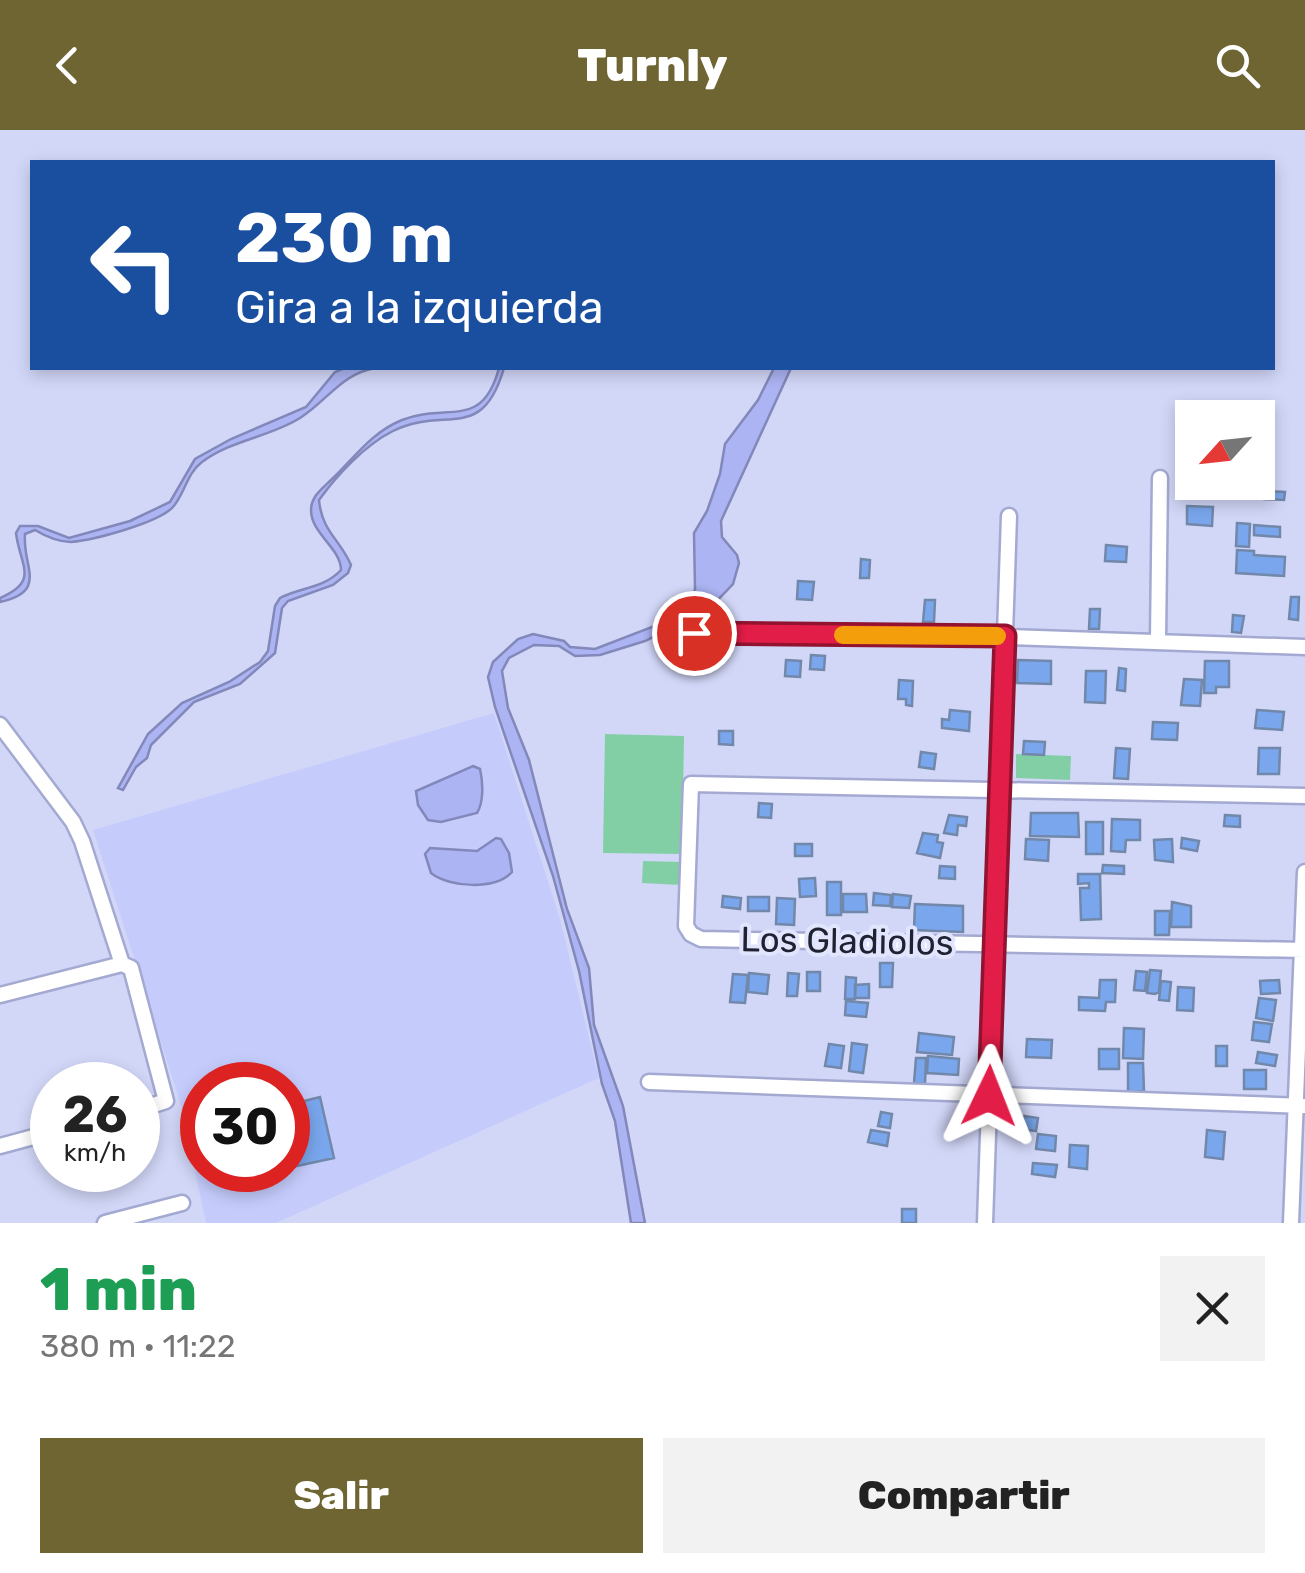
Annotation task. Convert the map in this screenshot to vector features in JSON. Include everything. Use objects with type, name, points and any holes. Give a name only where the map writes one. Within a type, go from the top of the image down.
[{"type":"street","points":[[1158,640],[1160,478]]},
{"type":"street","points":[[986,1223],[1009,516]]},
{"type":"street","points":[[694,633],[1005,636],[1305,647]]},
{"type":"street","points":[[0,726],[82,841],[122,964]]},
{"type":"street","name":"Los Gladiolos","points":[[1000,792],[691,784],[686,926],[701,939],[1303,950]]},
{"type":"street","points":[[1000,792],[1305,796]]},
{"type":"street","points":[[1290,1223],[1300,1106],[1305,872]]},
{"type":"street","points":[[0,996],[122,964],[130,968],[156,1062]]},
{"type":"street","points":[[160,1076],[166,1098],[160,1104]]},
{"type":"street","points":[[649,1082],[1300,1106]]},
{"type":"street","points":[[0,1146],[30,1138]]},
{"type":"street","points":[[105,1223],[182,1203]]},
{"type":"shaded area","points":[[368,370],[344,382],[288,424],[202,462],[173,507],[154,519],[71,542],[35,530],[25,534],[29,584],[15,597],[0,602],[24,579],[16,533],[20,526],[38,526],[69,538],[130,521],[170,502],[195,459],[306,407],[335,372]]},
{"type":"shaded area","points":[[498,370],[503,370],[485,406],[473,414],[393,431],[343,471],[319,500],[328,528],[351,565],[348,573],[333,585],[288,601],[282,608],[275,653],[240,684],[194,702],[151,745],[147,758],[136,767],[123,790],[118,788],[148,734],[182,703],[229,682],[260,662],[268,651],[275,606],[280,598],[319,584],[341,570],[340,562],[312,519],[312,505],[318,493],[364,446],[391,425],[419,415],[473,407],[492,388]]},
{"type":"shaded area","points":[[773,370],[790,370],[721,521],[722,537],[739,563],[733,584],[708,610],[645,641],[600,655],[575,656],[559,646],[534,645],[509,658],[502,671],[508,708],[529,760],[567,909],[589,968],[594,1025],[623,1106],[645,1223],[631,1223],[615,1121],[602,1084],[579,971],[553,876],[488,677],[493,662],[518,639],[533,634],[564,641],[570,647],[595,649],[660,624],[691,602],[695,589],[694,533],[707,511],[720,474],[725,444],[758,400]]},
{"type":"shaded area","points":[[494,713],[560,919],[599,1078],[276,1223],[206,1223],[199,1192],[310,1192],[310,1062],[180,1062],[180,1102],[93,830]]},
{"type":"shaded area","points":[[473,766],[480,769],[482,780],[477,813],[441,822],[428,820],[418,805],[416,791]]},
{"type":"shaded area","points":[[496,838],[501,839],[509,853],[512,872],[505,878],[473,885],[449,882],[431,873],[425,854],[430,848],[477,851]]},
{"type":"green space","points":[[605,734],[684,736],[682,854],[603,853]]},
{"type":"green space","points":[[1016,754],[1071,756],[1070,780],[1016,778]]},
{"type":"green space","points":[[643,861],[682,862],[681,885],[642,883]]},
{"type":"building","points":[[1275,492],[1285,492],[1284,500],[1275,500]]},
{"type":"building","points":[[1187,506],[1213,507],[1212,526],[1187,524]]},
{"type":"building","points":[[1237,523],[1250,524],[1249,547],[1236,546]]},
{"type":"building","points":[[1254,525],[1280,527],[1280,537],[1254,535]]},
{"type":"building","points":[[1106,545],[1127,547],[1126,562],[1105,561]]},
{"type":"building","points":[[1237,550],[1285,557],[1284,576],[1236,573]]},
{"type":"building","points":[[861,559],[870,560],[869,578],[860,578]]},
{"type":"building","points":[[798,581],[814,582],[812,600],[797,599]]},
{"type":"building","points":[[1291,597],[1299,597],[1298,620],[1289,619]]},
{"type":"building","points":[[925,600],[935,600],[934,622],[923,622]]},
{"type":"building","points":[[1090,609],[1100,609],[1099,629],[1089,629]]},
{"type":"building","points":[[1233,615],[1244,616],[1241,633],[1232,632]]},
{"type":"building","points":[[811,655],[825,656],[824,670],[810,669]]},
{"type":"building","points":[[786,660],[801,661],[800,677],[785,676]]},
{"type":"building","points":[[1018,660],[1051,661],[1051,684],[1017,683]]},
{"type":"building","points":[[1205,661],[1229,661],[1229,687],[1216,687],[1216,693],[1204,693]]},
{"type":"building","points":[[1119,668],[1126,669],[1125,691],[1117,690]]},
{"type":"building","points":[[1086,671],[1106,671],[1105,703],[1085,702]]},
{"type":"building","points":[[1184,679],[1202,680],[1200,706],[1181,705]]},
{"type":"building","points":[[899,680],[913,681],[912,706],[906,705],[906,699],[898,699]]},
{"type":"building","points":[[950,710],[970,712],[969,731],[942,728],[942,719],[949,720]]},
{"type":"building","points":[[1257,710],[1284,712],[1282,730],[1255,728]]},
{"type":"building","points":[[1153,722],[1178,723],[1177,740],[1152,739]]},
{"type":"building","points":[[719,731],[733,731],[733,745],[719,744]]},
{"type":"building","points":[[1024,741],[1045,742],[1044,755],[1023,754]]},
{"type":"building","points":[[1116,748],[1130,749],[1128,779],[1114,778]]},
{"type":"building","points":[[1259,748],[1280,748],[1279,774],[1258,774]]},
{"type":"building","points":[[921,752],[936,754],[934,769],[919,767]]},
{"type":"building","points":[[759,803],[772,804],[771,818],[758,817]]},
{"type":"building","points":[[1031,813],[1078,813],[1079,837],[1030,836]]},
{"type":"building","points":[[949,815],[967,817],[966,826],[958,825],[957,835],[944,833]]},
{"type":"building","points":[[1225,815],[1240,816],[1240,827],[1224,826]]},
{"type":"building","points":[[1112,819],[1140,820],[1140,840],[1126,840],[1125,852],[1111,851]]},
{"type":"building","points":[[1086,822],[1103,822],[1103,854],[1086,854]]},
{"type":"building","points":[[923,833],[938,835],[937,842],[943,843],[940,858],[917,853]]},
{"type":"building","points":[[1182,838],[1199,841],[1197,851],[1181,848]]},
{"type":"building","points":[[1026,839],[1049,840],[1048,861],[1025,859]]},
{"type":"building","points":[[1172,839],[1173,862],[1155,860],[1154,840]]},
{"type":"building","points":[[795,844],[812,844],[812,856],[795,856]]},
{"type":"building","points":[[1103,865],[1124,866],[1124,874],[1102,873]]},
{"type":"building","points":[[940,866],[955,867],[955,879],[939,878]]},
{"type":"building","points":[[1078,874],[1100,874],[1101,919],[1081,920],[1080,888],[1089,888],[1089,883],[1078,884]]},
{"type":"building","points":[[815,878],[816,896],[800,897],[799,879]]},
{"type":"building","points":[[827,882],[841,882],[841,915],[827,915]]},
{"type":"building","points":[[874,893],[891,895],[890,906],[873,905]]},
{"type":"building","points":[[843,894],[866,894],[867,912],[843,912]]},
{"type":"building","points":[[893,894],[911,896],[909,908],[892,907]]},
{"type":"building","points":[[723,896],[741,898],[740,909],[722,907]]},
{"type":"building","points":[[748,897],[769,897],[769,911],[748,911]]},
{"type":"building","points":[[777,898],[795,899],[794,925],[776,924]]},
{"type":"building","points":[[1172,902],[1191,906],[1191,927],[1171,927]]},
{"type":"building","points":[[915,904],[963,906],[963,932],[914,930]]},
{"type":"building","points":[[1155,911],[1170,911],[1169,935],[1155,935]]},
{"type":"building","points":[[880,963],[893,963],[892,987],[880,987]]},
{"type":"building","points":[[1150,970],[1161,971],[1159,992],[1155,994],[1147,993]]},
{"type":"building","points":[[1136,971],[1147,972],[1145,991],[1134,990]]},
{"type":"building","points":[[807,972],[820,972],[820,991],[807,991]]},
{"type":"building","points":[[749,973],[769,975],[767,994],[748,992]]},
{"type":"building","points":[[788,973],[799,974],[797,996],[787,996]]},
{"type":"building","points":[[733,974],[748,975],[745,1003],[730,1002]]},
{"type":"building","points":[[846,977],[856,978],[855,999],[845,999]]},
{"type":"building","points":[[1100,980],[1116,980],[1115,1002],[1106,1002],[1105,1011],[1079,1010],[1079,997],[1099,998]]},
{"type":"building","points":[[1279,980],[1280,993],[1261,994],[1260,981]]},
{"type":"building","points":[[1161,981],[1171,982],[1169,1001],[1159,1000]]},
{"type":"building","points":[[869,984],[869,998],[855,998],[855,985]]},
{"type":"building","points":[[1178,987],[1194,988],[1193,1011],[1177,1010]]},
{"type":"building","points":[[1259,998],[1276,1000],[1273,1021],[1256,1018]]},
{"type":"building","points":[[846,1001],[868,1003],[866,1017],[845,1015]]},
{"type":"building","points":[[1254,1022],[1272,1024],[1269,1042],[1252,1040]]},
{"type":"building","points":[[1124,1028],[1144,1029],[1143,1059],[1123,1058]]},
{"type":"building","points":[[919,1033],[954,1037],[952,1055],[917,1052]]},
{"type":"building","points":[[1027,1039],[1052,1040],[1051,1058],[1026,1057]]},
{"type":"building","points":[[852,1043],[867,1045],[863,1073],[849,1071]]},
{"type":"building","points":[[829,1044],[844,1046],[841,1068],[825,1066]]},
{"type":"building","points":[[1216,1046],[1227,1046],[1227,1066],[1216,1066]]},
{"type":"building","points":[[1099,1049],[1119,1049],[1119,1069],[1099,1069]]},
{"type":"building","points":[[1258,1052],[1277,1055],[1275,1066],[1256,1063]]},
{"type":"building","points":[[928,1056],[959,1059],[958,1075],[927,1073]]},
{"type":"building","points":[[916,1058],[926,1058],[925,1084],[914,1083]]},
{"type":"building","points":[[1128,1063],[1143,1063],[1144,1091],[1128,1092]]},
{"type":"building","points":[[1244,1070],[1266,1070],[1266,1089],[1244,1089]]},
{"type":"building","points":[[320,1097],[334,1158],[310,1163],[310,1100]]},
{"type":"building","points":[[881,1112],[892,1114],[890,1128],[878,1126]]},
{"type":"building","points":[[1024,1116],[1038,1118],[1036,1131],[1028,1130],[1027,1141],[1021,1141]]},
{"type":"building","points":[[871,1130],[889,1133],[887,1146],[868,1142]]},
{"type":"building","points":[[1207,1130],[1225,1132],[1223,1159],[1205,1157]]},
{"type":"building","points":[[1038,1134],[1056,1136],[1055,1151],[1036,1149]]},
{"type":"building","points":[[1070,1145],[1088,1146],[1087,1169],[1069,1167]]},
{"type":"building","points":[[1033,1163],[1057,1165],[1055,1177],[1032,1174]]},
{"type":"building","points":[[902,1209],[916,1209],[916,1223],[902,1223]]},
{"type":"slow traffic","points":[[843,635],[997,636]]},
{"type":"route","points":[[694,633],[1005,636],[989,1096]]}]
